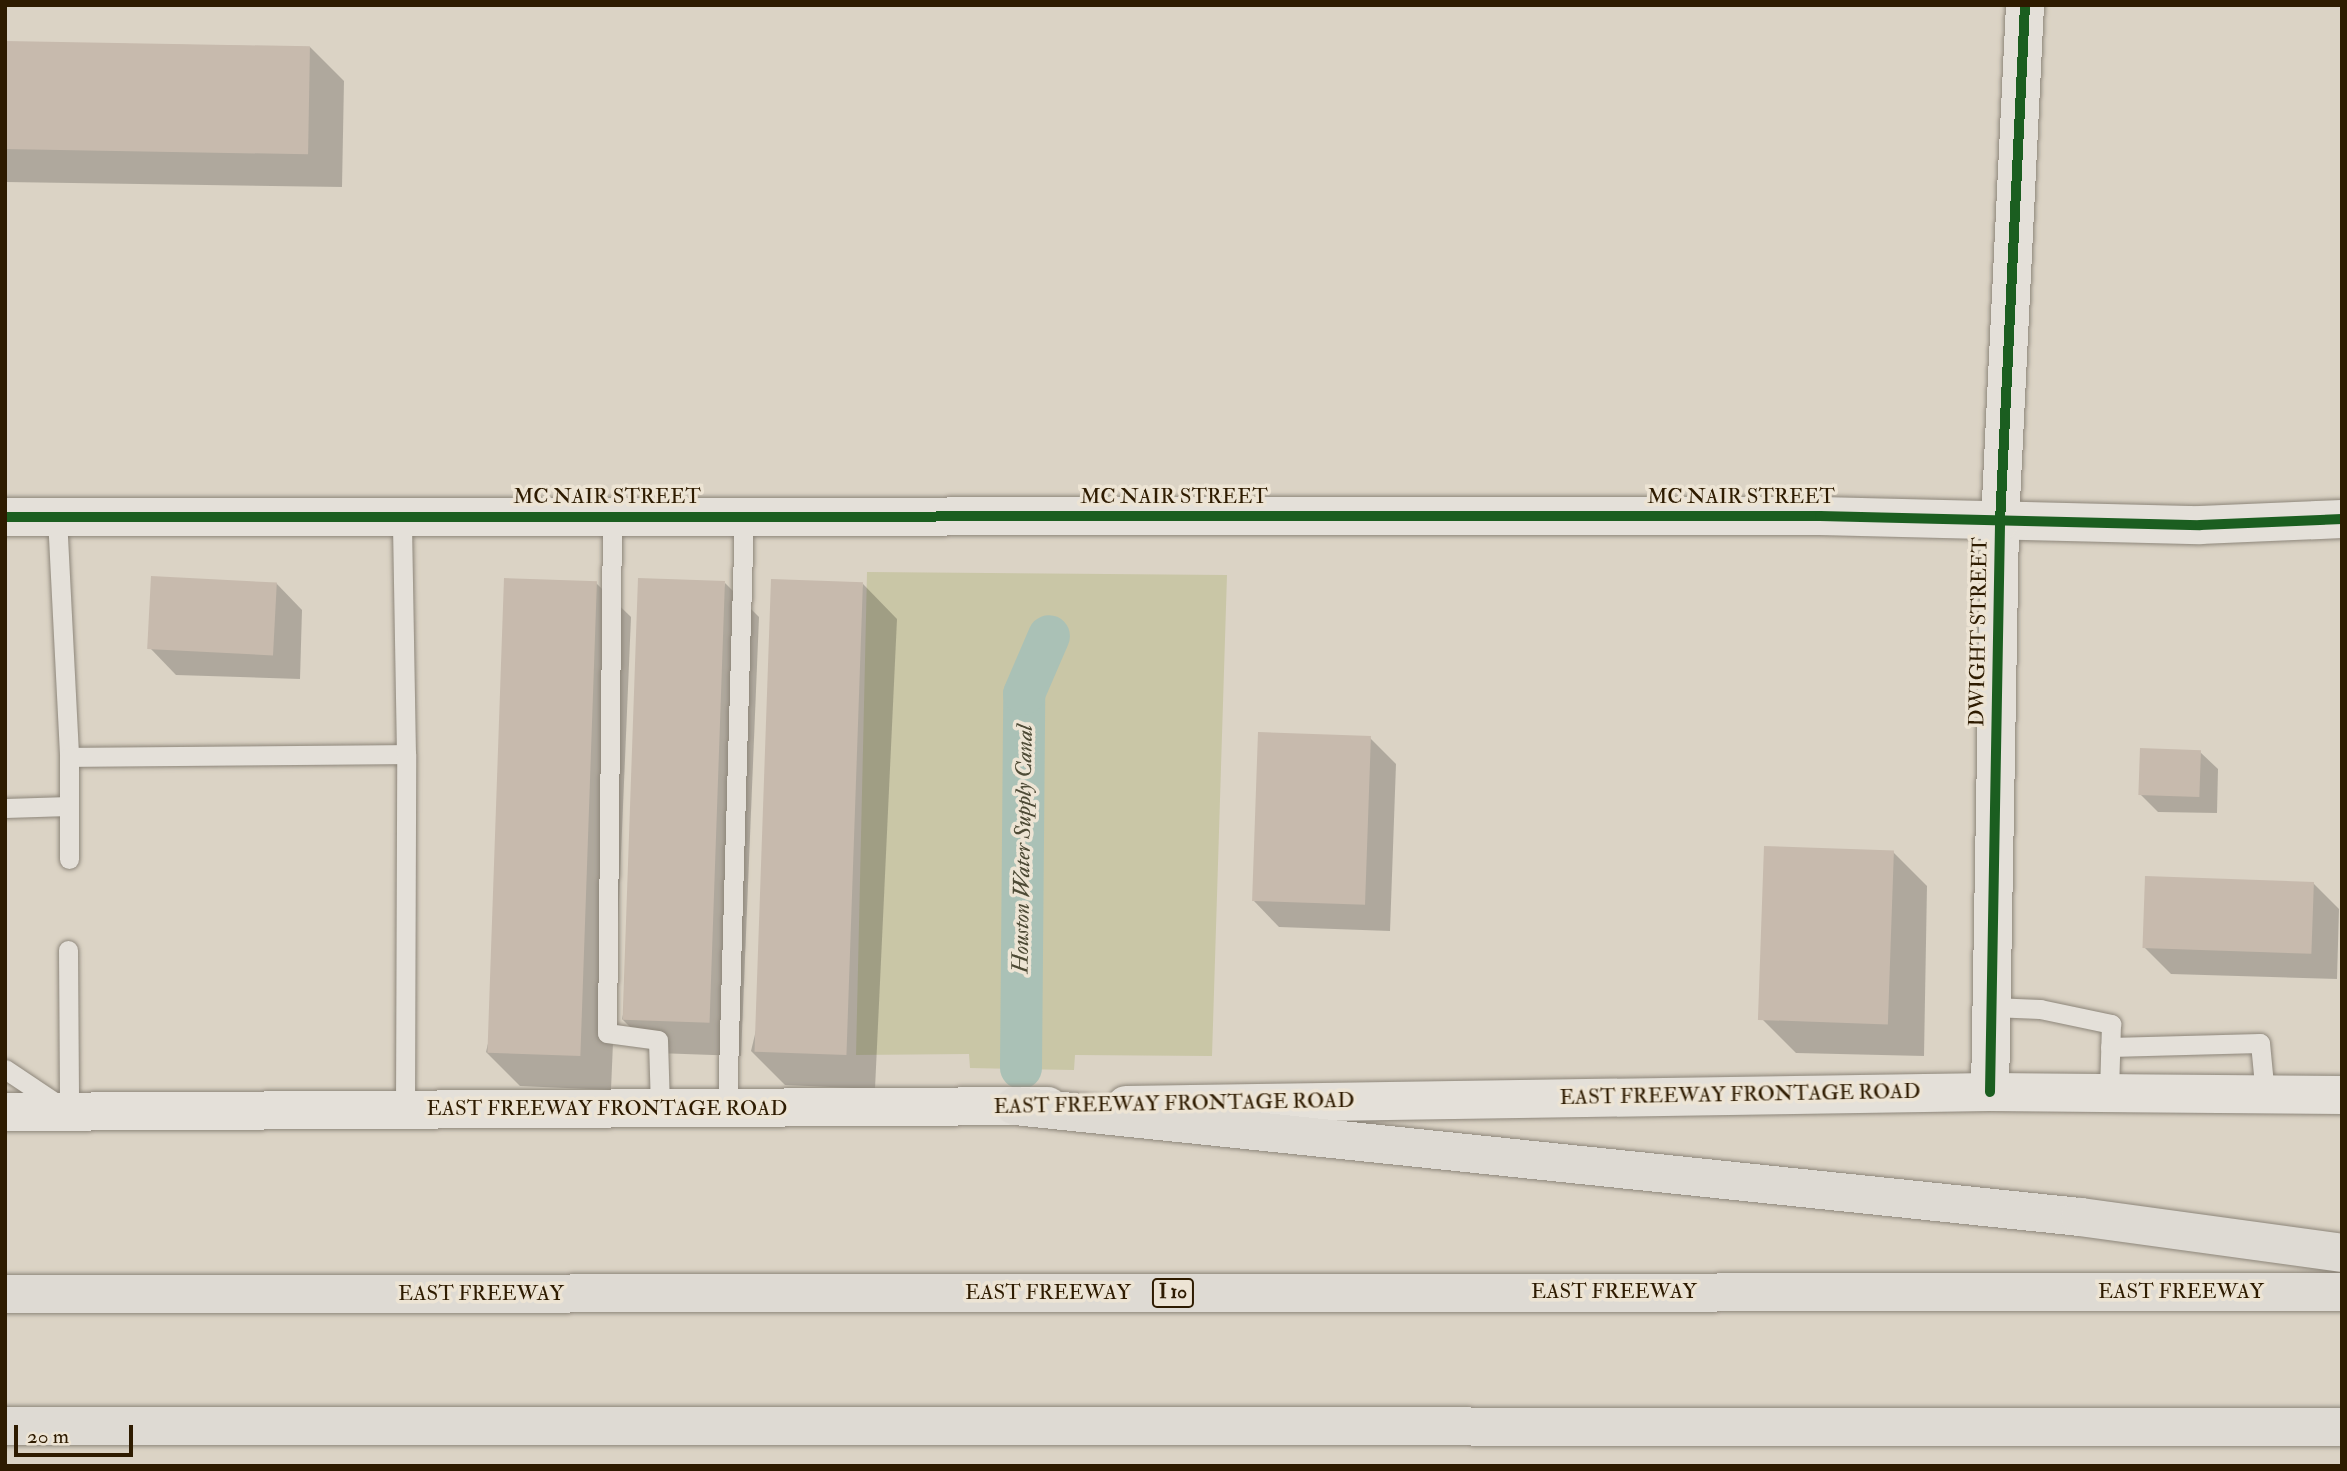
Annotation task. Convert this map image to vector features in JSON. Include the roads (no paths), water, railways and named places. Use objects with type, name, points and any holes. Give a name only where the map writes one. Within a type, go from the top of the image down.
[{"type":"highway","points":[[1015,1107],[2067,1216],[2342,1253]]},
{"type":"highway","name":"EAST FREEWAY","points":[[5,1294],[2342,1292]]},
{"type":"highway","points":[[5,1426],[2342,1427]]},
{"type":"street","name":"DWIGHT STREET","points":[[1990,1092],[2000,522],[2025,5]]},
{"type":"street","name":"MC NAIR STREET","points":[[5,517],[1820,516],[2200,525],[2342,519]]},
{"type":"street","name":"EAST FREEWAY FRONTAGE ROAD","points":[[5,1112],[1015,1107],[1990,1092],[2342,1096]]},
{"type":"lane","points":[[612,516],[607,1033],[659,1040],[660,1109]]},
{"type":"lane","points":[[727,1108],[744,516]]},
{"type":"lane","points":[[57,517],[69,757],[69,859]]},
{"type":"lane","points":[[402,517],[405,1110]]},
{"type":"lane","points":[[69,757],[405,754]]},
{"type":"lane","points":[[5,808],[69,806]]},
{"type":"lane","points":[[68,950],[69,1112]]},
{"type":"lane","points":[[1992,1007],[2040,1009],[2111,1024],[2109,1093]]},
{"type":"lane","points":[[2110,1047],[2260,1043],[2265,1095]]},
{"type":"lane","points":[[5,1069],[69,1112]]},
{"type":"waterway","name":"Houston Water Supply Canal","points":[[1021,1068],[1024,694],[1049,636]]}]
